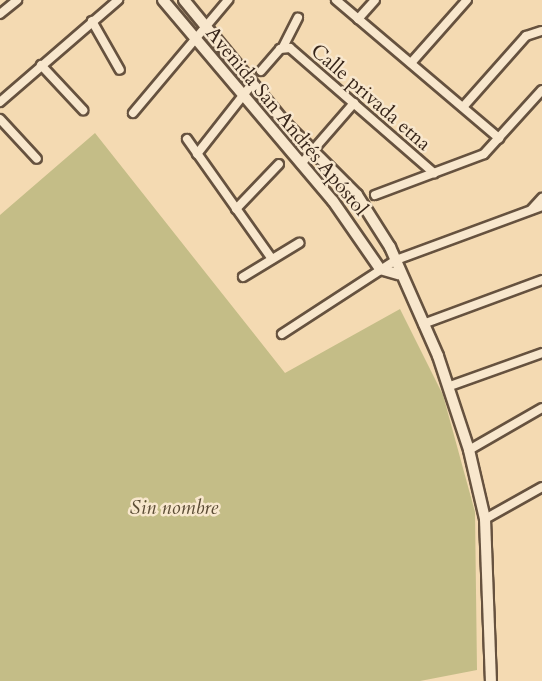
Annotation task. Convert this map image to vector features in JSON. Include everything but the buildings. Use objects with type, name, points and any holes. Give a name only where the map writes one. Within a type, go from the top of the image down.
[{"type":"street","points":[[0,14],[17,0]]},
{"type":"street","points":[[0,102],[117,0]]},
{"type":"street","name":"Avenida San Andrés Apóstol","points":[[163,0],[301,164],[380,268]]},
{"type":"street","name":"Avenida San Andrés Apóstol","points":[[184,0],[252,84],[369,211],[396,260]]},
{"type":"street","points":[[133,113],[228,0]]},
{"type":"street","points":[[336,0],[499,138]]},
{"type":"street","points":[[358,19],[375,0]]},
{"type":"street","points":[[411,63],[467,0]]},
{"type":"street","points":[[283,47],[298,18]]},
{"type":"street","points":[[92,21],[120,70]]},
{"type":"street","points":[[464,107],[526,36],[541,31]]},
{"type":"street","name":"Calle privada etna","points":[[261,71],[283,47],[354,103],[434,173]]},
{"type":"street","points":[[41,65],[82,110]]},
{"type":"street","points":[[197,154],[252,84]]},
{"type":"street","points":[[375,195],[477,158],[499,138],[542,90]]},
{"type":"street","points":[[301,164],[354,103]]},
{"type":"street","points":[[0,120],[37,159]]},
{"type":"street","points":[[187,139],[272,259]]},
{"type":"street","points":[[236,209],[279,164]]},
{"type":"street","points":[[532,210],[542,198]]},
{"type":"street","points":[[282,334],[380,268],[396,260],[542,206]]},
{"type":"street","points":[[243,277],[299,243]]},
{"type":"street","points":[[396,260],[398,274],[423,324],[450,387],[470,450],[485,519],[491,681]]},
{"type":"street","points":[[380,268],[398,274]]},
{"type":"street","points":[[423,324],[542,280]]},
{"type":"street","points":[[450,387],[542,353]]},
{"type":"street","points":[[470,450],[542,408]]},
{"type":"street","points":[[485,519],[542,487]]},
{"type":"green space","name":"Sin nombre","points":[[95,133],[285,373],[400,309],[443,395],[475,512],[477,670],[420,681],[0,681],[0,215]]}]
